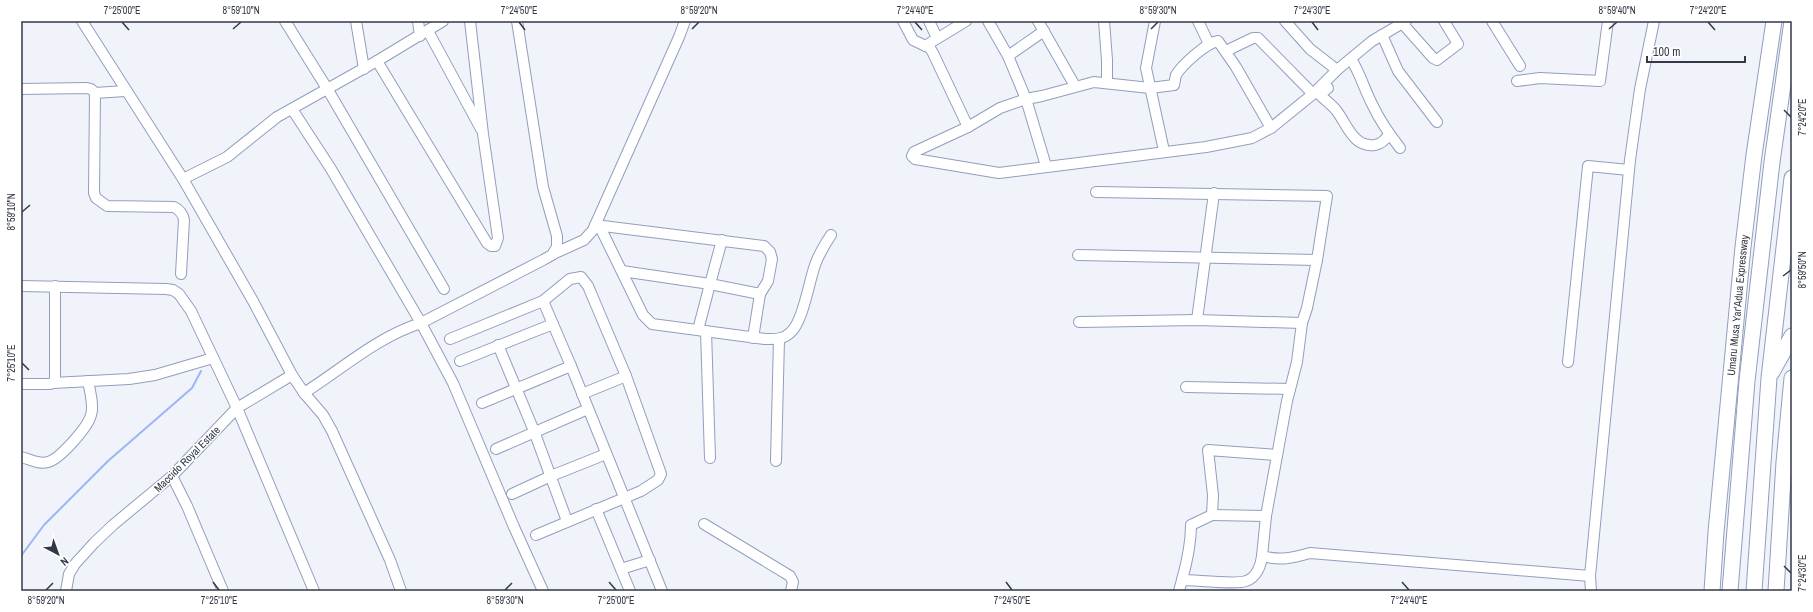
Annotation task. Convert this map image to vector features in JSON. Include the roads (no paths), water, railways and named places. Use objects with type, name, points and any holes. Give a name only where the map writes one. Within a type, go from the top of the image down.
[{"type":"highway","name":"Umaru Musa Yar'Adua Expressway","points":[[1712,585],[1736,319],[1754,163],[1774,21]]},
{"type":"highway","name":"Umaru Musa Yar'Adua Expressway","points":[[1730,591],[1747,381],[1772,162],[1792,21]]},
{"type":"highway","points":[[1754,591],[1769,378],[1792,178]]},
{"type":"highway","points":[[1736,319],[1743,370],[1747,381]]},
{"type":"highway","points":[[1769,378],[1792,336]]},
{"type":"highway","points":[[1776,591],[1792,378]]},
{"type":"highway","points":[[1712,585],[1737,509]]},
{"type":"highway","points":[[1759,509],[1776,591]]},
{"type":"street","points":[[82,21],[183,179],[254,301],[292,375],[304,393],[323,415],[332,431],[390,560],[401,591]]},
{"type":"street","points":[[285,21],[328,90],[444,289]]},
{"type":"street","points":[[356,21],[364,69]]},
{"type":"street","points":[[418,21],[483,134]]},
{"type":"street","points":[[183,179],[227,157],[277,117],[377,62],[444,21]]},
{"type":"street","points":[[377,62],[487,243],[491,246],[495,246],[498,238],[483,134],[470,21]]},
{"type":"street","points":[[517,21],[543,186],[557,236],[557,248],[552,255]]},
{"type":"street","points":[[304,393],[385,338],[420,323],[584,240],[597,225],[685,21]]},
{"type":"street","points":[[903,21],[913,40],[930,48],[968,127]]},
{"type":"street","points":[[929,21],[937,38]]},
{"type":"street","points":[[925,46],[966,21]]},
{"type":"street","points":[[988,21],[1008,56],[1026,99],[1046,166]]},
{"type":"street","points":[[1038,21],[1075,86]]},
{"type":"street","points":[[1104,21],[1107,83]]},
{"type":"street","points":[[1156,21],[1146,68],[1164,151]]},
{"type":"street","points":[[1198,21],[1208,44]]},
{"type":"street","points":[[1285,21],[1310,49],[1337,70]]},
{"type":"street","points":[[1271,128],[1226,51],[1218,41],[1208,44],[1193,57],[1176,76],[1174,85],[1150,88],[1094,82],[1026,99],[1000,108],[968,127],[914,152],[912,156],[915,159],[999,173],[1164,151],[1206,147],[1252,138],[1271,128],[1313,94],[1337,70],[1372,41],[1404,22],[1433,58],[1437,60],[1458,44],[1444,21]]},
{"type":"street","points":[[1492,21],[1520,66]]},
{"type":"street","points":[[1517,81],[1540,78],[1600,81],[1608,21]]},
{"type":"street","points":[[1591,591],[1590,576],[1629,170],[1640,89],[1654,21]]},
{"type":"street","points":[[1008,56],[1044,31]]},
{"type":"street","points":[[1382,35],[1398,71],[1437,122]]},
{"type":"street","points":[[1226,51],[1253,38],[1258,38],[1313,94]]},
{"type":"street","points":[[1350,59],[1360,73],[1366,93],[1375,111],[1389,134],[1400,148]]},
{"type":"street","points":[[1330,78],[1329,87],[1320,95],[1337,111],[1356,140],[1364,144],[1377,145],[1387,138],[1389,134]]},
{"type":"street","points":[[21,89],[87,88],[91,89],[95,93],[94,193],[96,198],[106,206],[174,208],[180,212],[183,215],[184,220],[181,274]]},
{"type":"street","points":[[95,93],[125,90]]},
{"type":"street","points":[[292,109],[331,169],[453,383],[514,527],[543,591]]},
{"type":"street","points":[[1568,362],[1588,166],[1629,170]]},
{"type":"street","points":[[1096,192],[1327,196],[1308,308],[1302,323],[1297,362],[1290,389],[1266,516],[1261,566],[1254,576],[1246,581],[1233,583],[1182,580]]},
{"type":"street","points":[[1197,320],[1214,193]]},
{"type":"street","points":[[597,225],[764,246],[770,252],[772,259],[768,281],[760,294],[753,338]]},
{"type":"street","points":[[597,225],[622,271],[643,315],[652,324],[753,338],[779,340],[790,333],[797,324],[816,264],[822,249],[831,235]]},
{"type":"street","points":[[710,458],[702,331],[710,284],[722,240]]},
{"type":"street","points":[[1078,255],[1206,259],[1317,260]]},
{"type":"street","points":[[622,271],[710,284],[760,294]]},
{"type":"street","points":[[450,340],[543,301],[570,279],[581,276],[588,286],[626,376],[661,474],[655,482],[641,491],[536,535]]},
{"type":"street","points":[[21,286],[173,290],[184,300],[191,311],[237,408],[314,591]]},
{"type":"street","points":[[53,383],[55,379],[55,286]]},
{"type":"street","points":[[543,301],[571,366],[662,591]]},
{"type":"street","points":[[1079,322],[1197,320],[1302,323]]},
{"type":"street","points":[[460,362],[498,345],[553,324]]},
{"type":"street","points":[[776,461],[779,340]]},
{"type":"street","points":[[498,345],[534,431],[568,521]]},
{"type":"street","points":[[21,384],[88,381],[155,375],[213,358]]},
{"type":"street","points":[[482,403],[571,366]]},
{"type":"street","name":"Maccido Royal Estate","points":[[66,591],[69,574],[75,564],[113,525],[172,476],[237,408],[292,375]]},
{"type":"street","points":[[582,394],[626,376]]},
{"type":"street","points":[[21,457],[35,462],[47,463],[55,459],[87,426],[92,414],[88,381]]},
{"type":"street","points":[[1186,387],[1290,389]]},
{"type":"street","points":[[496,449],[534,431],[588,410]]},
{"type":"street","points":[[1212,515],[1213,495],[1208,450],[1277,455]]},
{"type":"street","points":[[512,494],[551,476],[606,454]]},
{"type":"street","points":[[172,476],[187,506],[223,591]]},
{"type":"street","points":[[596,510],[630,591]]},
{"type":"street","points":[[1179,591],[1188,556],[1191,525],[1212,515],[1266,516]]},
{"type":"street","points":[[704,524],[790,576],[793,582],[791,591]]},
{"type":"street","points":[[1262,556],[1275,560],[1310,553],[1590,576]]},
{"type":"street","points":[[621,569],[650,560]]},
{"type":"waterway","points":[[21,556],[44,525],[108,461],[192,388],[201,371]]}]
